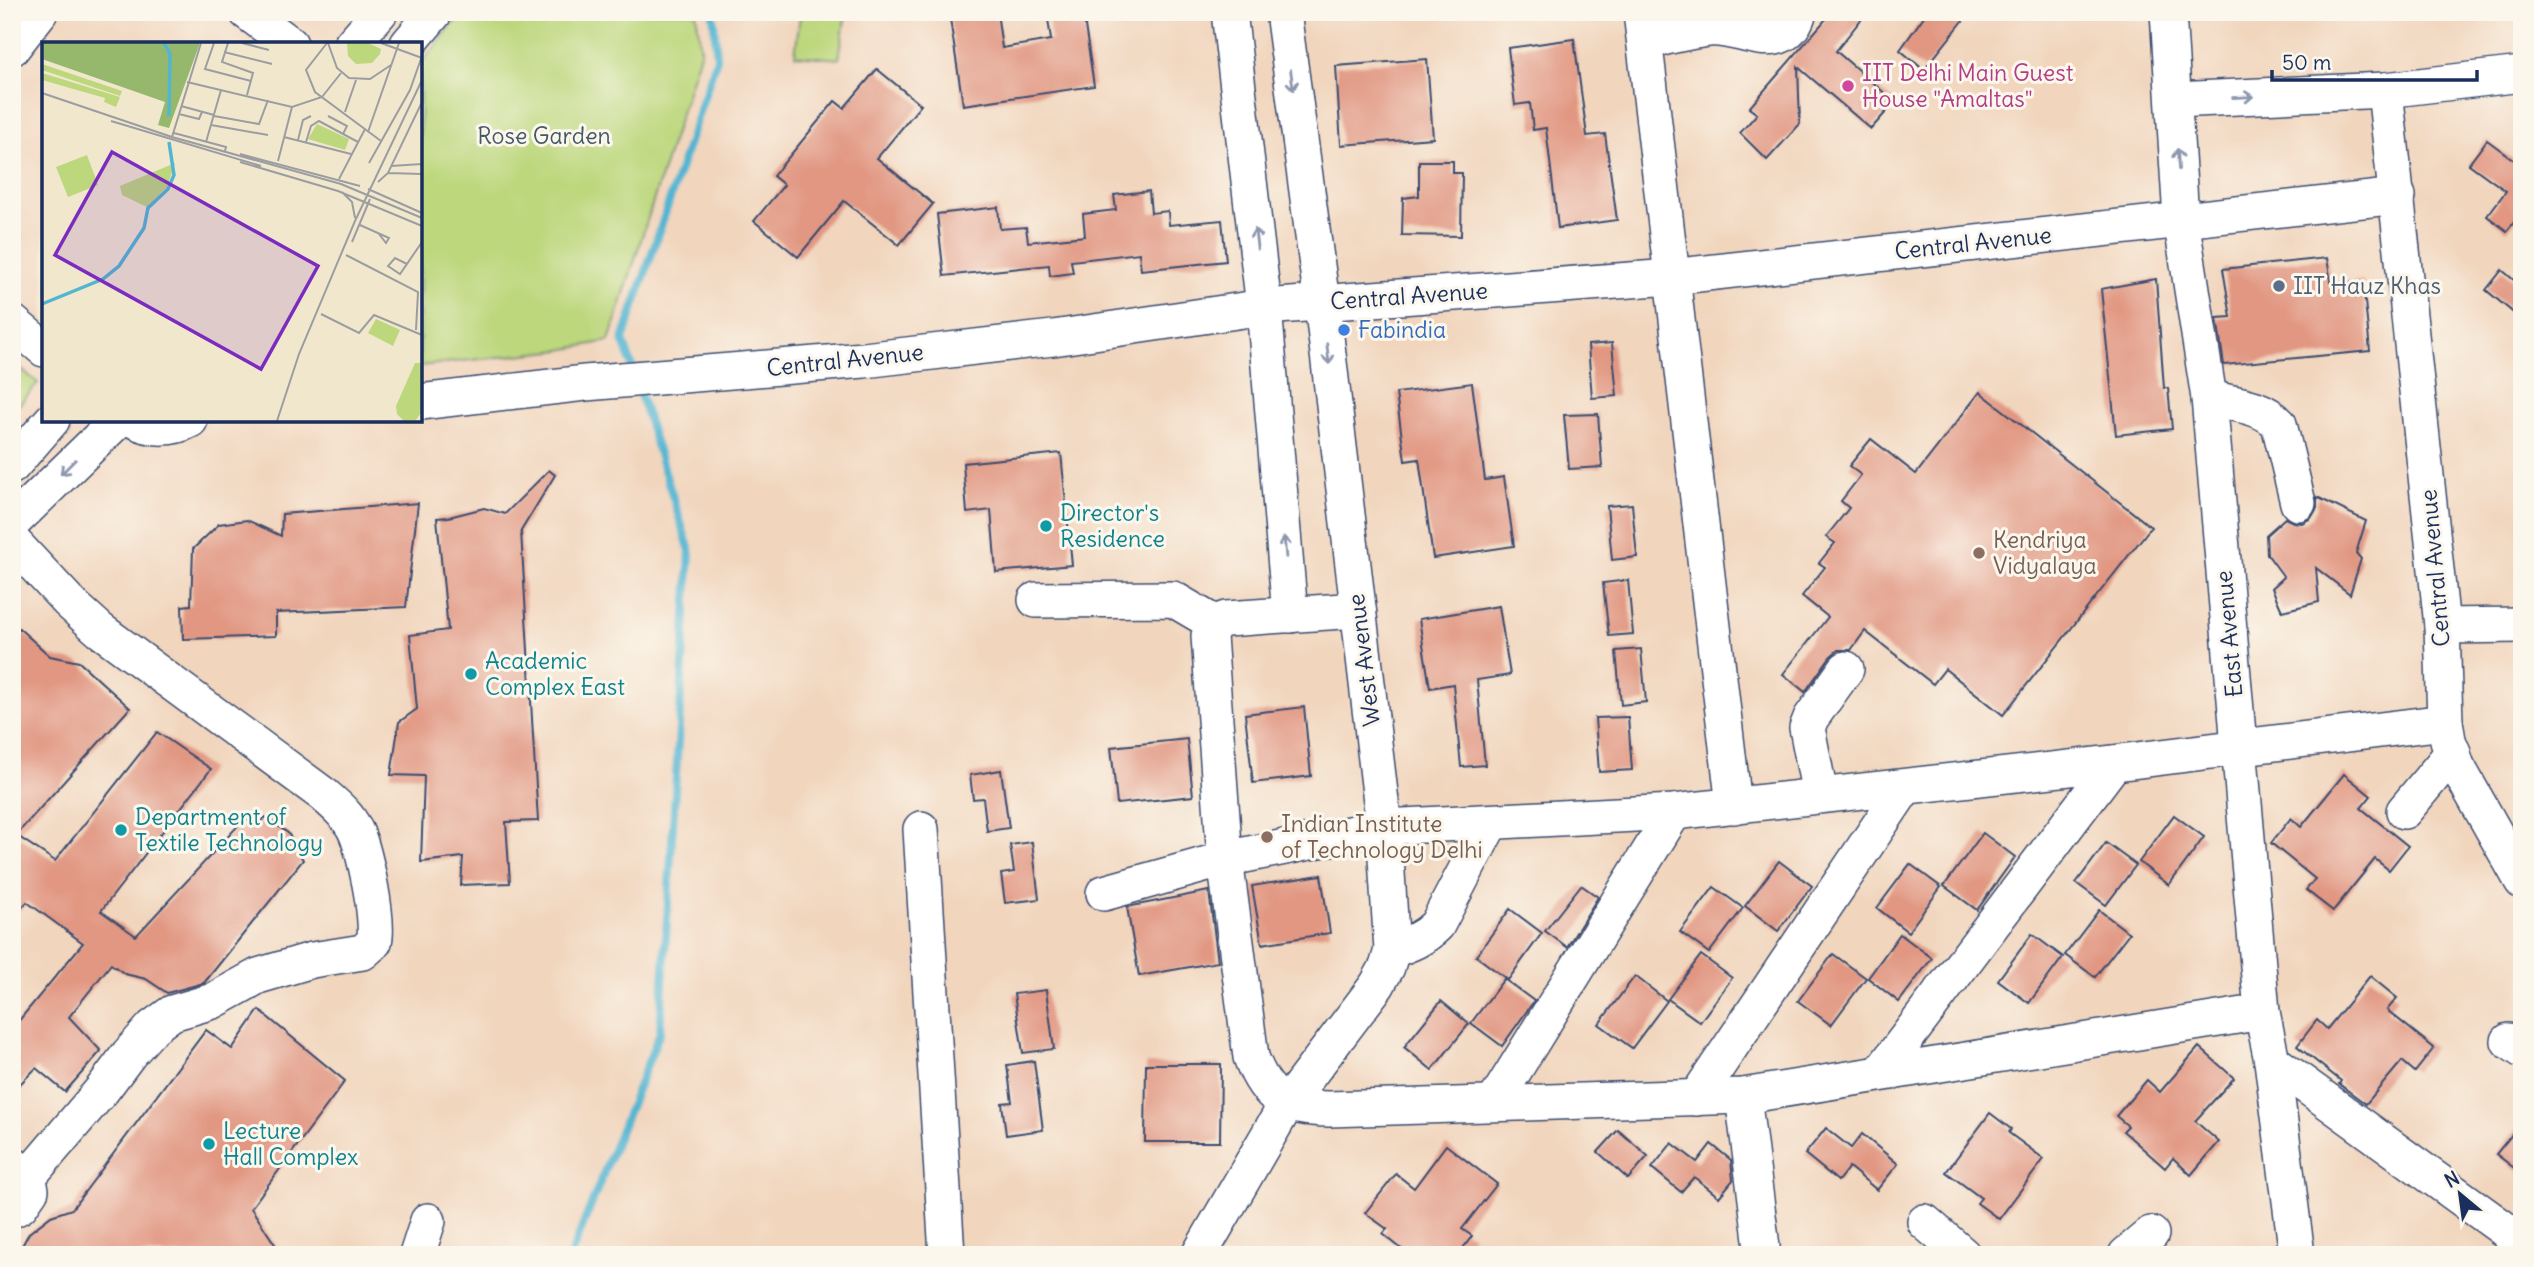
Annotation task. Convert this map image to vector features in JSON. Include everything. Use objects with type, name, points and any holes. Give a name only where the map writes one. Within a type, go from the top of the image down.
[{"type":"street","points":[[12,48],[40,12]]},
{"type":"street","points":[[247,12],[287,42]]},
{"type":"street","points":[[354,42],[380,12]]},
{"type":"street","points":[[410,42],[435,12]]},
{"type":"street","points":[[1229,12],[1264,307],[1290,615]]},
{"type":"street","name":"West Avenue","points":[[1199,1255],[1286,1105],[1377,985],[1387,967],[1392,950],[1384,827],[1322,303],[1283,12]]},
{"type":"street","points":[[1734,806],[1643,27],[1718,20],[1769,39],[1787,30],[1799,12]]},
{"type":"street","name":"East Avenue","points":[[2168,12],[2181,219],[2209,398],[2262,1012],[2272,1061],[2297,1255]]},
{"type":"street","points":[[2175,100],[2385,90],[2522,75]]},
{"type":"street","name":"Central Avenue","points":[[2385,90],[2442,626],[2449,737],[2457,766],[2522,881]]},
{"type":"street","name":"Central Avenue","points":[[422,402],[636,379],[864,360],[1054,338],[1264,307],[1671,277],[2398,196]]},
{"type":"street","points":[[12,322],[42,347]]},
{"type":"street","points":[[2209,398],[2266,412],[2279,424],[2298,503]]},
{"type":"street","points":[[12,466],[50,422]]},
{"type":"street","points":[[12,523],[116,422]]},
{"type":"street","points":[[138,422],[161,428],[187,422]]},
{"type":"street","points":[[12,541],[69,602],[100,630],[324,795],[343,812],[359,838],[376,919],[374,942],[363,953],[312,960],[258,976],[213,1001],[172,1013],[153,1027],[102,1090],[20,1170],[32,1190],[20,1206],[12,1210]]},
{"type":"street","points":[[1036,600],[1173,599],[1214,623]]},
{"type":"street","points":[[1358,610],[1226,618],[1214,623],[1209,636],[1226,859],[1251,1057],[1267,1088],[1286,1105],[1329,1109],[1743,1097],[1881,1072],[2262,1012]]},
{"type":"street","points":[[2442,626],[2522,625]]},
{"type":"street","points":[[1820,795],[1807,728],[1811,718],[1846,669]]},
{"type":"street","points":[[1104,893],[1226,859],[1384,827],[1674,812],[2113,763],[2238,746],[2449,737]]},
{"type":"street","points":[[2404,811],[2449,737]]},
{"type":"street","points":[[1881,1072],[2113,763]]},
{"type":"street","points":[[1696,1098],[1905,787]]},
{"type":"street","points":[[1494,1103],[1674,812]]},
{"type":"street","points":[[1392,950],[1426,936],[1437,925],[1491,822]]},
{"type":"street","points":[[921,829],[947,1255]]},
{"type":"street","points":[[2272,1061],[2522,1242]]},
{"type":"street","points":[[1743,1097],[1763,1255]]},
{"type":"street","points":[[417,1255],[428,1221]]},
{"type":"street","points":[[1925,1222],[1963,1255]]},
{"type":"shaded area","name":"Indian Institute of Technology Delhi","points":[[12,12],[2522,12],[2522,1255],[12,1255]]},
{"type":"green space","name":"Rose Garden","points":[[463,12],[696,12],[701,50],[609,341],[561,350],[422,366],[422,63]]},
{"type":"green space","points":[[846,12],[839,59],[795,55],[800,15]]},
{"type":"green space","points":[[12,362],[38,383],[12,413]]},
{"type":"building","points":[[949,12],[997,12],[1002,48],[1051,40],[1047,12],[1083,12],[1094,86],[963,105]]},
{"type":"building","name":"IIT Delhi Main Guest House \"Amaltas\"","points":[[1832,12],[1867,12],[1836,51],[1895,102],[1871,129],[1798,67],[1800,124],[1767,160],[1740,133],[1757,114],[1749,108]]},
{"type":"building","name":"IIT Delhi Main Guest House \"Amaltas\"","points":[[1927,12],[1970,12],[1924,70],[1900,50]]},
{"type":"building","points":[[1574,39],[1587,136],[1605,134],[1617,220],[1558,228],[1546,128],[1533,130],[1530,103],[1515,105],[1508,48]]},
{"type":"building","points":[[1427,59],[1433,138],[1341,145],[1336,66]]},
{"type":"building","points":[[877,69],[921,105],[877,158],[933,204],[899,245],[844,201],[798,257],[754,221],[784,185],[773,176],[835,101],[844,108]]},
{"type":"building","points":[[2487,140],[2522,166],[2522,212],[2507,231],[2487,216],[2506,191],[2469,164]]},
{"type":"building","points":[[1419,161],[1453,161],[1453,173],[1462,173],[1461,236],[1402,235],[1403,198],[1419,196]]},
{"type":"building","points":[[1149,191],[1151,213],[1168,211],[1169,225],[1222,220],[1226,261],[1141,270],[1139,253],[1071,261],[1073,273],[1050,276],[1049,265],[944,276],[937,214],[998,207],[1000,229],[1026,227],[1028,242],[1085,236],[1083,214],[1116,210],[1114,195]]},
{"type":"building","points":[[2327,258],[2331,283],[2363,281],[2370,351],[2224,365],[2217,318],[2231,317],[2223,269]]},
{"type":"building","points":[[2502,270],[2522,287],[2522,320],[2486,290]]},
{"type":"building","points":[[2156,279],[2164,388],[2168,388],[2172,429],[2116,435],[2101,289]]},
{"type":"building","points":[[1612,343],[1617,396],[1592,398],[1588,345]]},
{"type":"building","points":[[1472,383],[1485,480],[1504,477],[1514,546],[1433,558],[1419,459],[1405,461],[1396,393]]},
{"type":"building","name":"Kendriya Vidyalaya","points":[[1980,392],[2151,527],[2003,715],[1945,669],[1933,684],[1865,631],[1851,650],[1838,650],[1830,657],[1805,692],[1783,674],[1828,617],[1802,596],[1825,567],[1819,563],[1835,543],[1826,537],[1849,508],[1841,501],[1861,475],[1849,466],[1871,439],[1916,474]]},
{"type":"building","points":[[1598,414],[1602,467],[1569,469],[1564,415]]},
{"type":"building","name":"Director's Residence","points":[[1061,453],[1072,565],[996,572],[991,510],[967,513],[963,463]]},
{"type":"building","name":"Academic Complex East","points":[[549,470],[555,475],[521,531],[538,821],[506,822],[510,883],[461,885],[463,857],[421,862],[424,776],[391,775],[399,722],[417,709],[410,635],[448,630],[437,518],[484,508],[505,514]]},
{"type":"building","points":[[2317,497],[2366,521],[2356,553],[2361,559],[2350,594],[2316,568],[2319,602],[2282,611],[2272,588],[2284,577],[2267,554],[2266,535],[2285,518],[2302,523],[2311,518],[2317,508]]},
{"type":"building","points":[[418,503],[406,607],[276,613],[276,636],[183,639],[182,606],[191,605],[193,549],[219,524],[247,520],[281,536],[282,514]]},
{"type":"building","points":[[1632,504],[1637,557],[1612,560],[1607,506]]},
{"type":"building","points":[[1628,580],[1633,634],[1609,636],[1603,583]]},
{"type":"building","points":[[1499,606],[1510,675],[1477,680],[1485,765],[1461,767],[1453,684],[1430,688],[1419,619]]},
{"type":"building","name":"Department of Textile Technology","points":[[12,622],[50,656],[79,662],[130,708],[16,835],[55,861],[157,732],[211,769],[101,911],[136,936],[245,818],[256,827],[265,817],[288,833],[303,860],[204,983],[167,993],[146,979],[125,974],[111,964],[69,1017],[101,1051],[65,1092],[36,1068],[12,1092],[12,1029],[83,943],[27,902],[12,918]]},
{"type":"building","points":[[1641,649],[1646,702],[1621,705],[1616,651]]},
{"type":"building","points":[[1304,707],[1311,776],[1253,783],[1245,714]]},
{"type":"building","points":[[1628,717],[1632,770],[1599,772],[1595,718]]},
{"type":"building","points":[[1187,739],[1193,796],[1117,804],[1111,747]]},
{"type":"building","points":[[1001,770],[1009,828],[987,831],[983,798],[973,799],[970,775]]},
{"type":"building","points":[[2344,774],[2371,796],[2361,808],[2408,846],[2389,870],[2375,859],[2333,911],[2306,890],[2315,879],[2271,843],[2291,818],[2301,827]]},
{"type":"building","points":[[2174,815],[2204,837],[2169,885],[2139,862]]},
{"type":"building","points":[[1983,833],[2015,857],[1977,910],[1944,886]]},
{"type":"building","points":[[1032,842],[1039,899],[1005,903],[1001,874],[1014,872],[1010,845]]},
{"type":"building","points":[[2106,843],[2136,865],[2106,905],[2076,883]]},
{"type":"building","points":[[1779,861],[1812,886],[1778,931],[1745,906]]},
{"type":"building","points":[[1910,864],[1941,887],[1908,932],[1877,908]]},
{"type":"building","points":[[1321,875],[1330,933],[1262,944],[1252,886]]},
{"type":"building","points":[[1581,885],[1598,897],[1567,947],[1545,931]]},
{"type":"building","points":[[1714,887],[1743,908],[1709,953],[1680,932]]},
{"type":"building","points":[[1209,891],[1218,962],[1139,976],[1127,907]]},
{"type":"building","points":[[1510,909],[1542,933],[1508,980],[1476,956]]},
{"type":"building","points":[[2099,910],[2129,933],[2095,977],[2065,955]]},
{"type":"building","points":[[1900,934],[1932,958],[1899,1002],[1868,978]]},
{"type":"building","points":[[2032,934],[2063,957],[2029,1003],[1998,980]]},
{"type":"building","points":[[1833,954],[1866,978],[1831,1025],[1798,1001]]},
{"type":"building","points":[[1701,955],[1732,978],[1700,1022],[1668,999]]},
{"type":"building","points":[[1635,976],[1667,1001],[1632,1048],[1599,1024]]},
{"type":"building","points":[[2370,976],[2397,998],[2387,1010],[2434,1048],[2415,1072],[2402,1061],[2366,1104],[2297,1046],[2317,1020],[2327,1029]]},
{"type":"building","points":[[1504,979],[1534,1001],[1502,1046],[1471,1023]]},
{"type":"building","points":[[1046,990],[1054,1049],[1023,1053],[1014,994]]},
{"type":"building","points":[[1441,1001],[1469,1024],[1432,1070],[1404,1047]]},
{"type":"building","name":"Lecture Hall Complex","points":[[259,1010],[345,1081],[251,1208],[282,1255],[17,1255],[29,1233],[51,1216],[72,1209],[206,1030],[232,1049]]},
{"type":"building","points":[[2199,1047],[2234,1078],[2195,1121],[2219,1142],[2191,1175],[2173,1158],[2165,1168],[2123,1131],[2128,1126],[2116,1116],[2147,1080],[2160,1092]]},
{"type":"building","points":[[1034,1061],[1043,1130],[1006,1135],[1002,1103],[1012,1102],[1007,1065]]},
{"type":"building","points":[[1146,1064],[1221,1064],[1220,1142],[1145,1142]]},
{"type":"building","points":[[1990,1113],[2011,1129],[2009,1133],[2044,1159],[1999,1219],[1977,1203],[1981,1198],[1946,1172]]},
{"type":"building","points":[[2522,1122],[2522,1174],[2496,1154]]},
{"type":"building","points":[[1826,1128],[1851,1148],[1862,1134],[1898,1164],[1877,1190],[1849,1167],[1838,1181],[1805,1154]]},
{"type":"building","points":[[1618,1130],[1648,1156],[1628,1179],[1598,1152]]},
{"type":"building","points":[[1672,1143],[1697,1162],[1711,1144],[1731,1160],[1733,1180],[1719,1197],[1694,1177],[1681,1192],[1652,1168]]},
{"type":"building","points":[[1446,1145],[1497,1184],[1462,1229],[1472,1236],[1458,1255],[1409,1255],[1383,1234],[1387,1229],[1365,1213],[1396,1174],[1414,1188]]},
{"type":"waterway","points":[[634,372],[623,340],[717,58],[713,12]]},
{"type":"waterway","points":[[571,1255],[660,1032],[690,551],[638,388]]},
{"type":"place","name":"IIT Delhi Main Guest House \"Amaltas\"","points":[[1848,86]]},
{"type":"place","name":"IIT Hauz Khas","points":[[2279,286]]},
{"type":"place","name":"Fabindia","points":[[1344,330]]},
{"type":"place","name":"Director's Residence","points":[[1046,526]]},
{"type":"place","name":"Kendriya Vidyalaya","points":[[1979,553]]},
{"type":"place","name":"Academic Complex East","points":[[471,674]]},
{"type":"place","name":"Department of Textile Technology","points":[[121,830]]},
{"type":"place","name":"Indian Institute of Technology Delhi","points":[[1267,837]]},
{"type":"place","name":"Lecture Hall Complex","points":[[209,1144]]}]
